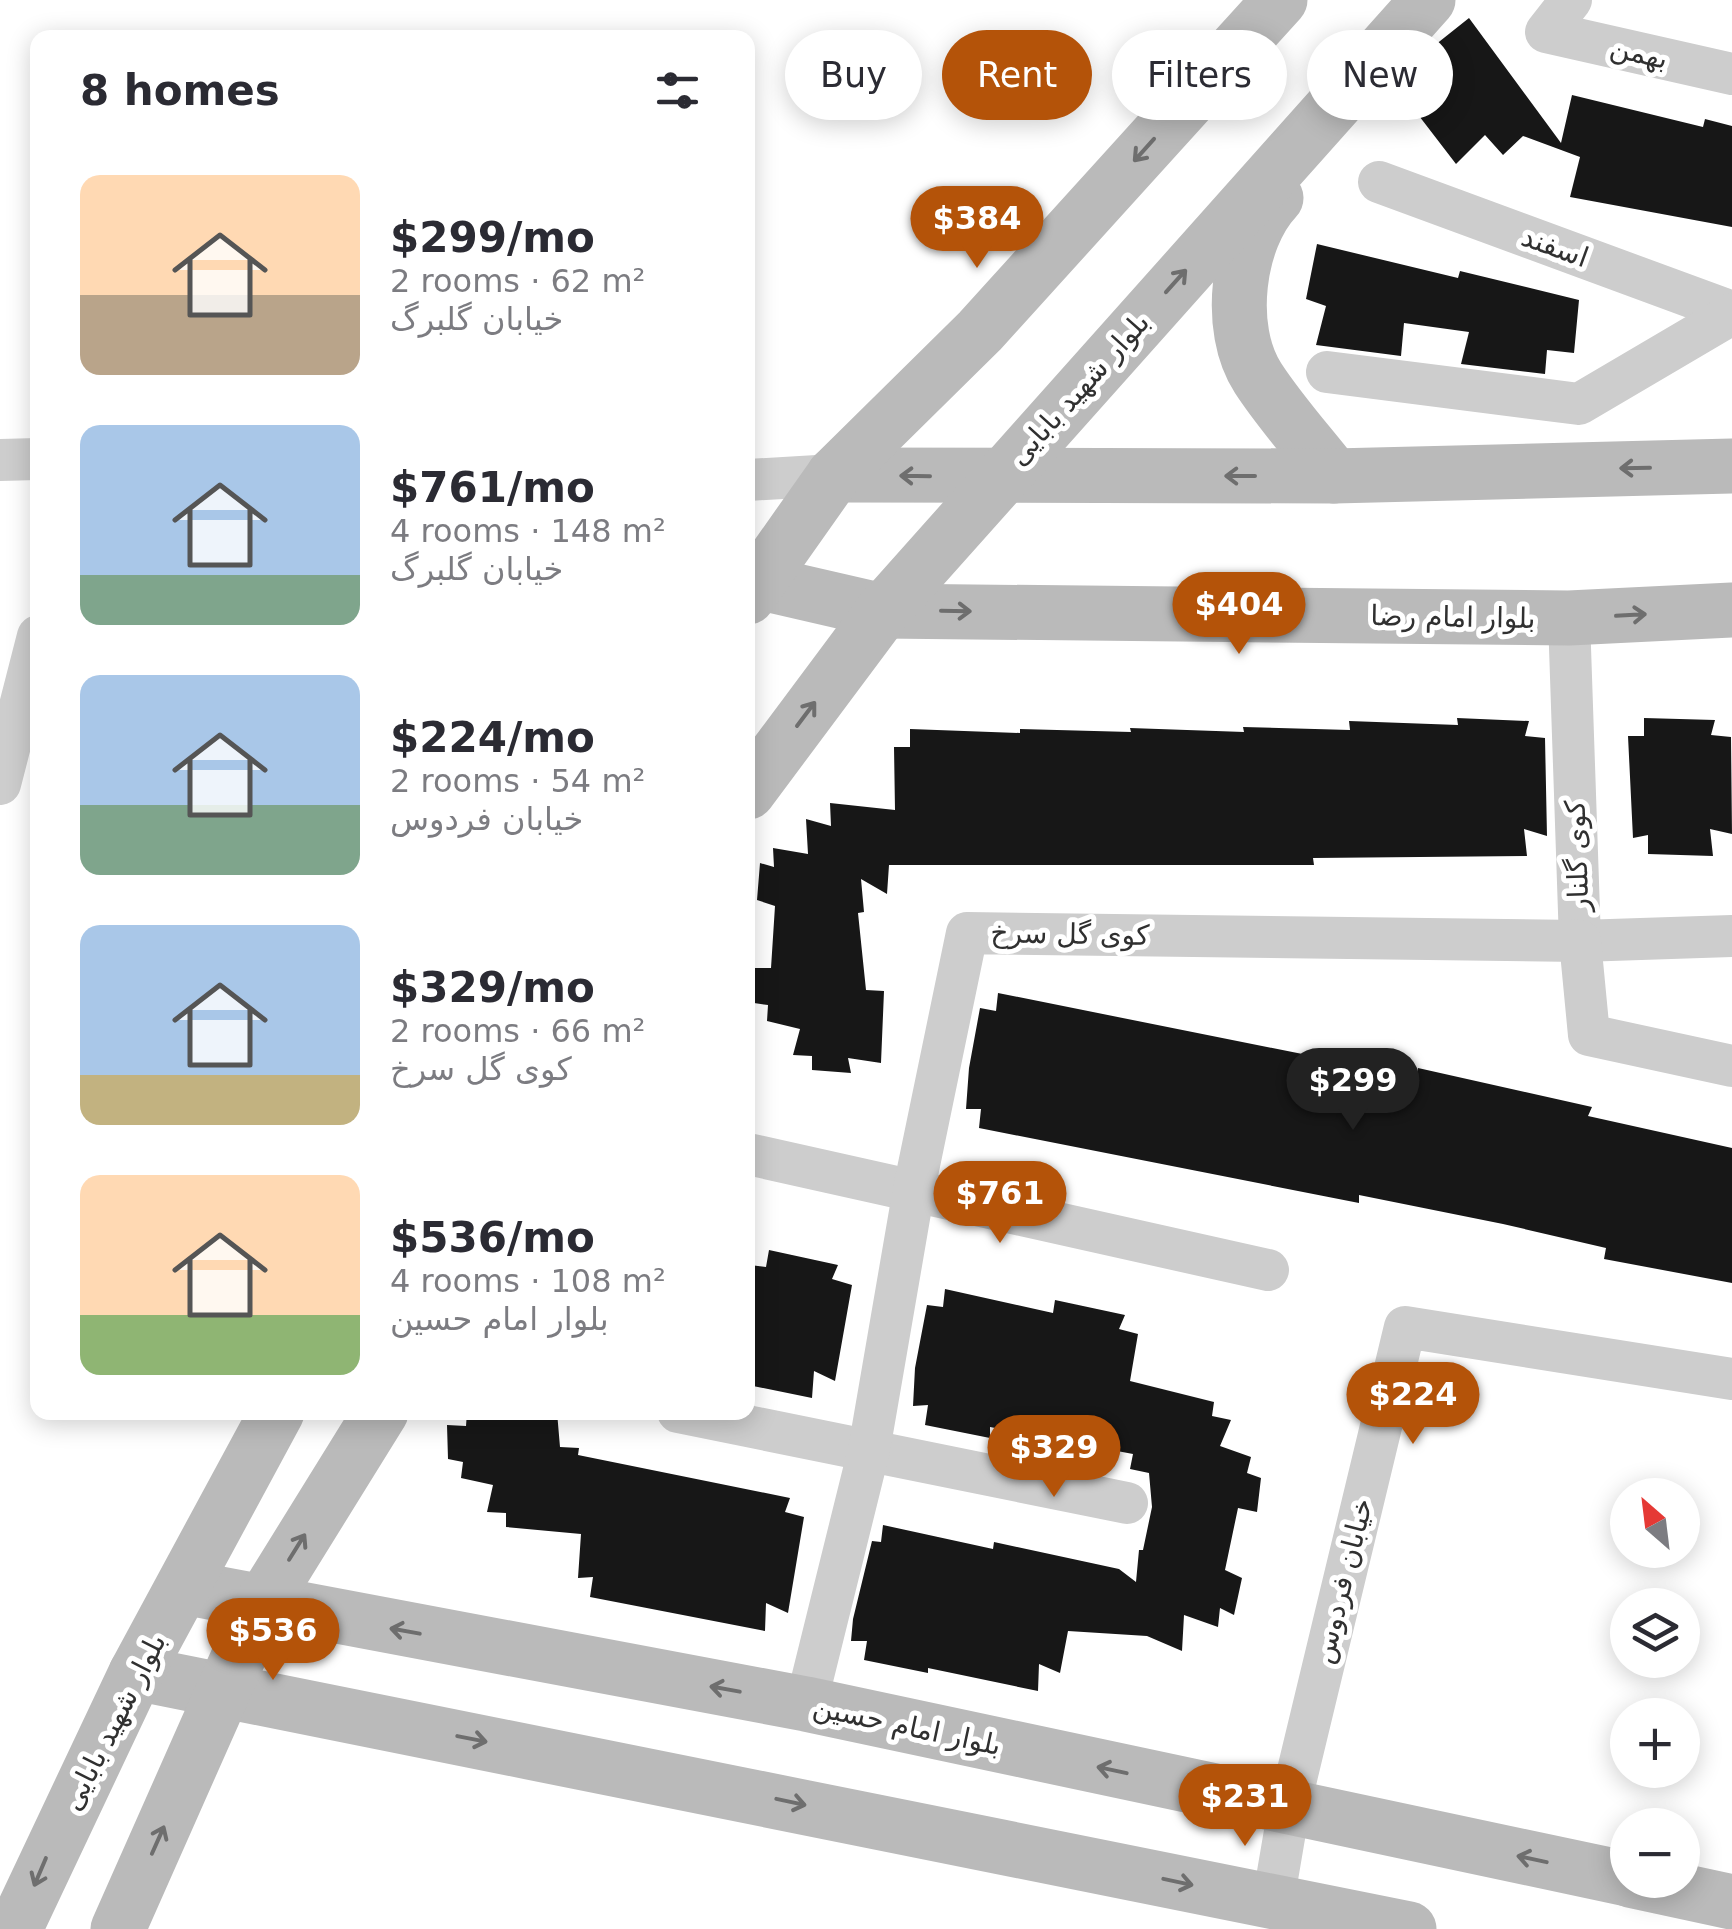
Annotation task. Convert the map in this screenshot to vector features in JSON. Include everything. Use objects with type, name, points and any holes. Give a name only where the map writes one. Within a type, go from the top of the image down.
[{"type":"main road","points":[[755,579],[834,476],[980,331],[1280,0]]},
{"type":"main road","name":"بلوار شهید بابایی","points":[[755,783],[883,610],[1428,0]]},
{"type":"main road","points":[[1334,476],[1255,375],[1237,303],[1257,218],[1463,0]]},
{"type":"main road","points":[[834,476],[1334,476],[1732,466]]},
{"type":"main road","name":"بلوار امام رضا","points":[[755,585],[883,610],[1569,618],[1732,610]]},
{"type":"main road","name":"بلوار شهید بابایی","points":[[15,1929],[136,1673],[274,1420]]},
{"type":"main road","points":[[118,1929],[262,1604],[377,1420]]},
{"type":"main road","name":"بلوار امام حسین","points":[[183,1587],[806,1704],[1610,1876]]},
{"type":"main road","points":[[136,1673],[1409,1929]]},
{"type":"main road","name":"بلوار امام حسین","points":[[1700,1895],[1732,1902]]},
{"type":"street","name":"بهمن","points":[[1559,16],[1732,74]]},
{"type":"street","name":"اسفند","points":[[1379,182],[1732,313]]},
{"type":"street","points":[[1327,372],[1578,404],[1732,313]]},
{"type":"street","points":[[0,460],[30,459]]},
{"type":"street","points":[[755,480],[834,476]]},
{"type":"street","name":"کوی گلنار","points":[[1569,618],[1580,941],[1732,936]]},
{"type":"street","points":[[0,784],[30,667]]},
{"type":"street","name":"کوی گل سرخ","points":[[806,1704],[869,1450],[914,1189],[966,933],[1580,941]]},
{"type":"street","points":[[1580,941],[1588,1035],[1732,1066]]},
{"type":"street","points":[[755,1155],[1268,1270]]},
{"type":"street","name":"خیابان فردوس","points":[[1289,1808],[1404,1326],[1732,1379]]},
{"type":"street","points":[[718,1420],[1127,1503]]},
{"type":"street","points":[[1273,1902],[1289,1808]]},
{"type":"building","points":[[1469,18],[1561,143],[1572,95],[1703,127],[1705,119],[1732,126],[1732,227],[1570,197],[1580,157],[1523,136],[1503,155],[1485,135],[1456,164],[1422,120],[1453,120],[1453,31]]},
{"type":"building","points":[[1317,244],[1458,278],[1460,271],[1579,300],[1574,353],[1547,350],[1545,374],[1461,364],[1469,332],[1404,323],[1401,356],[1316,345],[1326,306],[1306,299]]},
{"type":"building","points":[[1457,718],[1529,721],[1525,736],[1545,738],[1547,836],[1524,829],[1527,856],[1313,858],[1314,865],[889,865],[887,894],[861,879],[864,912],[858,913],[866,990],[884,991],[881,1063],[848,1058],[851,1073],[812,1070],[812,1056],[793,1055],[800,1029],[767,1021],[768,1005],[755,1003],[755,968],[771,968],[775,906],[757,900],[760,863],[774,867],[773,848],[808,854],[806,819],[831,826],[830,803],[895,810],[894,747],[910,747],[910,729],[1020,733],[1020,729],[1131,732],[1130,728],[1244,732],[1243,727],[1350,730],[1349,721],[1458,725]]},
{"type":"building","points":[[1644,718],[1715,720],[1711,735],[1731,737],[1732,834],[1710,829],[1713,856],[1648,854],[1648,835],[1633,838],[1628,736],[1644,736]]},
{"type":"building","points":[[998,993],[1417,1077],[1418,1068],[1592,1107],[1588,1116],[1732,1148],[1732,1283],[1604,1259],[1606,1248],[1503,1224],[1359,1195],[1359,1203],[979,1128],[981,1109],[966,1109],[969,1068],[980,1008],[996,1011]]},
{"type":"building","points":[[769,1250],[838,1265],[832,1279],[852,1285],[835,1381],[814,1371],[812,1398],[755,1386],[755,1266],[766,1267]]},
{"type":"building","points":[[945,1289],[1053,1313],[1055,1300],[1125,1315],[1119,1329],[1138,1334],[1130,1381],[1214,1402],[1212,1416],[1231,1420],[1220,1446],[1251,1457],[1247,1473],[1261,1478],[1257,1512],[1238,1508],[1225,1570],[1242,1578],[1234,1615],[1220,1608],[1218,1627],[1184,1615],[1182,1651],[1147,1636],[1068,1631],[1060,1673],[1039,1664],[1038,1691],[928,1668],[928,1673],[864,1660],[867,1641],[851,1641],[853,1619],[872,1541],[881,1542],[883,1525],[993,1549],[994,1542],[1119,1569],[1136,1582],[1139,1550],[1143,1550],[1152,1507],[1149,1473],[1130,1469],[1133,1454],[990,1427],[990,1438],[925,1425],[928,1405],[913,1406],[915,1368],[927,1305],[943,1307]]},
{"type":"building","points":[[466,1420],[558,1420],[560,1447],[579,1448],[578,1455],[790,1498],[785,1512],[804,1517],[788,1613],[766,1603],[765,1631],[590,1597],[593,1577],[578,1578],[581,1534],[506,1527],[506,1513],[487,1512],[493,1485],[461,1478],[463,1462],[448,1459],[447,1425],[466,1426]]}]
